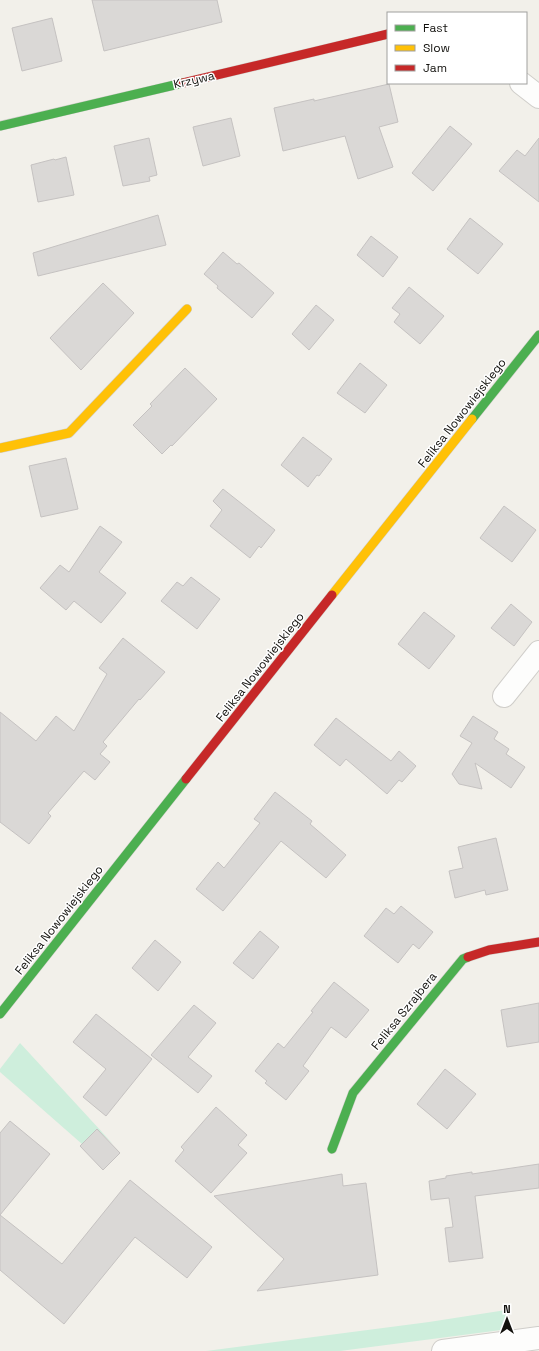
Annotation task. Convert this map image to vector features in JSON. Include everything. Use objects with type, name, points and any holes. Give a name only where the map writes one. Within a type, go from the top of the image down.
[{"type":"street","name":"Krzywa","points":[[0,126],[387,34]]},
{"type":"street","points":[[522,84],[539,97]]},
{"type":"street","points":[[0,448],[69,433],[186,309]]},
{"type":"street","name":"Feliksa Nowowiejskiego","points":[[0,1014],[539,334]]},
{"type":"street","points":[[504,696],[539,652]]},
{"type":"street","name":"Feliksa Szrajbera","points":[[332,1149],[353,1093],[463,959],[469,955],[481,952],[539,942]]},
{"type":"street","points":[[443,1351],[539,1338]]},
{"type":"green space","points":[[20,1043],[113,1144],[97,1129],[82,1144],[0,1072],[0,1069]]},
{"type":"green space","points":[[506,1310],[509,1329],[340,1351],[206,1351],[429,1322]]},
{"type":"building","points":[[92,0],[217,0],[222,22],[104,51]]},
{"type":"building","points":[[52,18],[62,61],[22,71],[12,28]]},
{"type":"building","points":[[389,84],[398,122],[379,127],[393,167],[358,179],[345,136],[283,151],[274,108],[314,99],[314,101]]},
{"type":"building","points":[[231,118],[240,156],[203,166],[193,127]]},
{"type":"building","points":[[450,126],[472,144],[433,191],[412,173]]},
{"type":"building","points":[[149,138],[157,175],[149,177],[150,181],[123,186],[114,146]]},
{"type":"building","points":[[539,138],[539,202],[499,171],[517,150],[525,156]]},
{"type":"building","points":[[66,157],[74,195],[38,202],[31,165]]},
{"type":"building","points":[[158,215],[166,245],[38,276],[33,253]]},
{"type":"building","points":[[470,218],[503,244],[478,274],[447,249]]},
{"type":"building","points":[[371,236],[398,257],[383,277],[357,255]]},
{"type":"building","points":[[223,252],[237,264],[239,263],[274,293],[252,318],[217,288],[218,286],[204,274]]},
{"type":"building","points":[[103,283],[134,313],[81,370],[50,338]]},
{"type":"building","points":[[409,287],[444,316],[420,344],[394,322],[400,314],[392,308]]},
{"type":"building","points":[[316,305],[334,320],[309,350],[292,334]]},
{"type":"building","points":[[360,363],[387,385],[365,413],[337,393]]},
{"type":"building","points":[[185,368],[217,399],[172,446],[171,445],[162,454],[133,425],[152,406],[150,404]]},
{"type":"building","points":[[303,437],[332,459],[308,487],[281,465]]},
{"type":"building","points":[[66,458],[78,509],[41,517],[29,466]]},
{"type":"building","points":[[223,489],[275,530],[261,548],[259,546],[250,558],[210,526],[222,510],[213,501]]},
{"type":"building","points":[[504,506],[536,530],[512,562],[480,538]]},
{"type":"building","points":[[100,526],[122,542],[99,572],[126,593],[101,623],[74,601],[66,610],[40,588],[60,565],[69,572]]},
{"type":"building","points":[[191,577],[220,599],[197,629],[161,601],[177,582],[183,586]]},
{"type":"building","points":[[511,604],[532,622],[514,646],[491,628]]},
{"type":"building","points":[[424,612],[455,636],[429,669],[398,644]]},
{"type":"building","points":[[123,638],[165,672],[140,700],[139,699],[103,742],[107,746],[100,754],[110,762],[95,780],[84,771],[48,813],[51,816],[29,844],[0,822],[0,712],[36,741],[56,716],[74,731],[107,674],[99,668]]},
{"type":"building","points":[[473,716],[498,732],[494,739],[509,749],[506,754],[525,767],[511,788],[475,763],[482,789],[459,784],[452,774],[472,743],[460,736]]},
{"type":"building","points":[[336,718],[391,761],[399,751],[416,766],[402,782],[399,780],[387,794],[346,759],[340,766],[314,745]]},
{"type":"building","points":[[275,792],[312,821],[310,824],[346,855],[326,878],[281,841],[223,911],[196,889],[218,862],[224,868],[260,823],[254,819]]},
{"type":"building","points":[[496,838],[508,890],[486,895],[485,890],[455,898],[449,871],[463,868],[458,847]]},
{"type":"building","points":[[401,906],[433,932],[419,949],[413,944],[398,963],[364,936],[386,908],[394,914]]},
{"type":"building","points":[[260,931],[279,947],[253,979],[233,963]]},
{"type":"building","points":[[155,940],[181,962],[158,991],[132,968]]},
{"type":"building","points":[[334,982],[369,1010],[346,1038],[331,1027],[303,1066],[309,1071],[286,1100],[265,1083],[267,1081],[255,1071],[278,1043],[284,1048],[313,1012],[311,1011]]},
{"type":"building","points":[[539,1003],[539,1042],[507,1047],[501,1010]]},
{"type":"building","points":[[194,1005],[216,1023],[188,1057],[212,1076],[198,1093],[151,1055]]},
{"type":"building","points":[[96,1014],[152,1059],[106,1116],[83,1097],[106,1069],[73,1042]]},
{"type":"building","points":[[445,1069],[476,1094],[447,1129],[417,1104]]},
{"type":"building","points":[[216,1107],[247,1135],[238,1145],[247,1153],[211,1193],[175,1161],[184,1150],[181,1147]]},
{"type":"building","points":[[10,1121],[50,1154],[0,1215],[0,1133]]},
{"type":"building","points":[[97,1129],[120,1153],[103,1170],[80,1146]]},
{"type":"building","points":[[539,1164],[539,1188],[475,1196],[483,1258],[449,1262],[445,1228],[453,1227],[449,1198],[431,1200],[429,1181],[446,1178],[446,1176],[472,1172],[472,1174]]},
{"type":"building","points":[[342,1174],[343,1186],[366,1183],[378,1275],[257,1291],[284,1259],[214,1196]]},
{"type":"building","points":[[130,1180],[212,1247],[187,1278],[135,1237],[64,1324],[0,1270],[0,1215],[62,1264]]},
{"type":"traffic: fast","points":[[0,126],[183,83]]},
{"type":"traffic: fast","points":[[472,419],[539,335]]},
{"type":"traffic: fast","points":[[0,1014],[186,779]]},
{"type":"traffic: fast","points":[[332,1149],[353,1093],[463,959],[468,957]]},
{"type":"traffic: slow","points":[[0,448],[69,433],[187,309]]},
{"type":"traffic: slow","points":[[332,595],[472,419]]},
{"type":"traffic: jam","points":[[183,83],[387,34]]},
{"type":"traffic: jam","points":[[186,779],[332,595]]},
{"type":"traffic: jam","points":[[468,957],[489,950],[539,942]]}]
